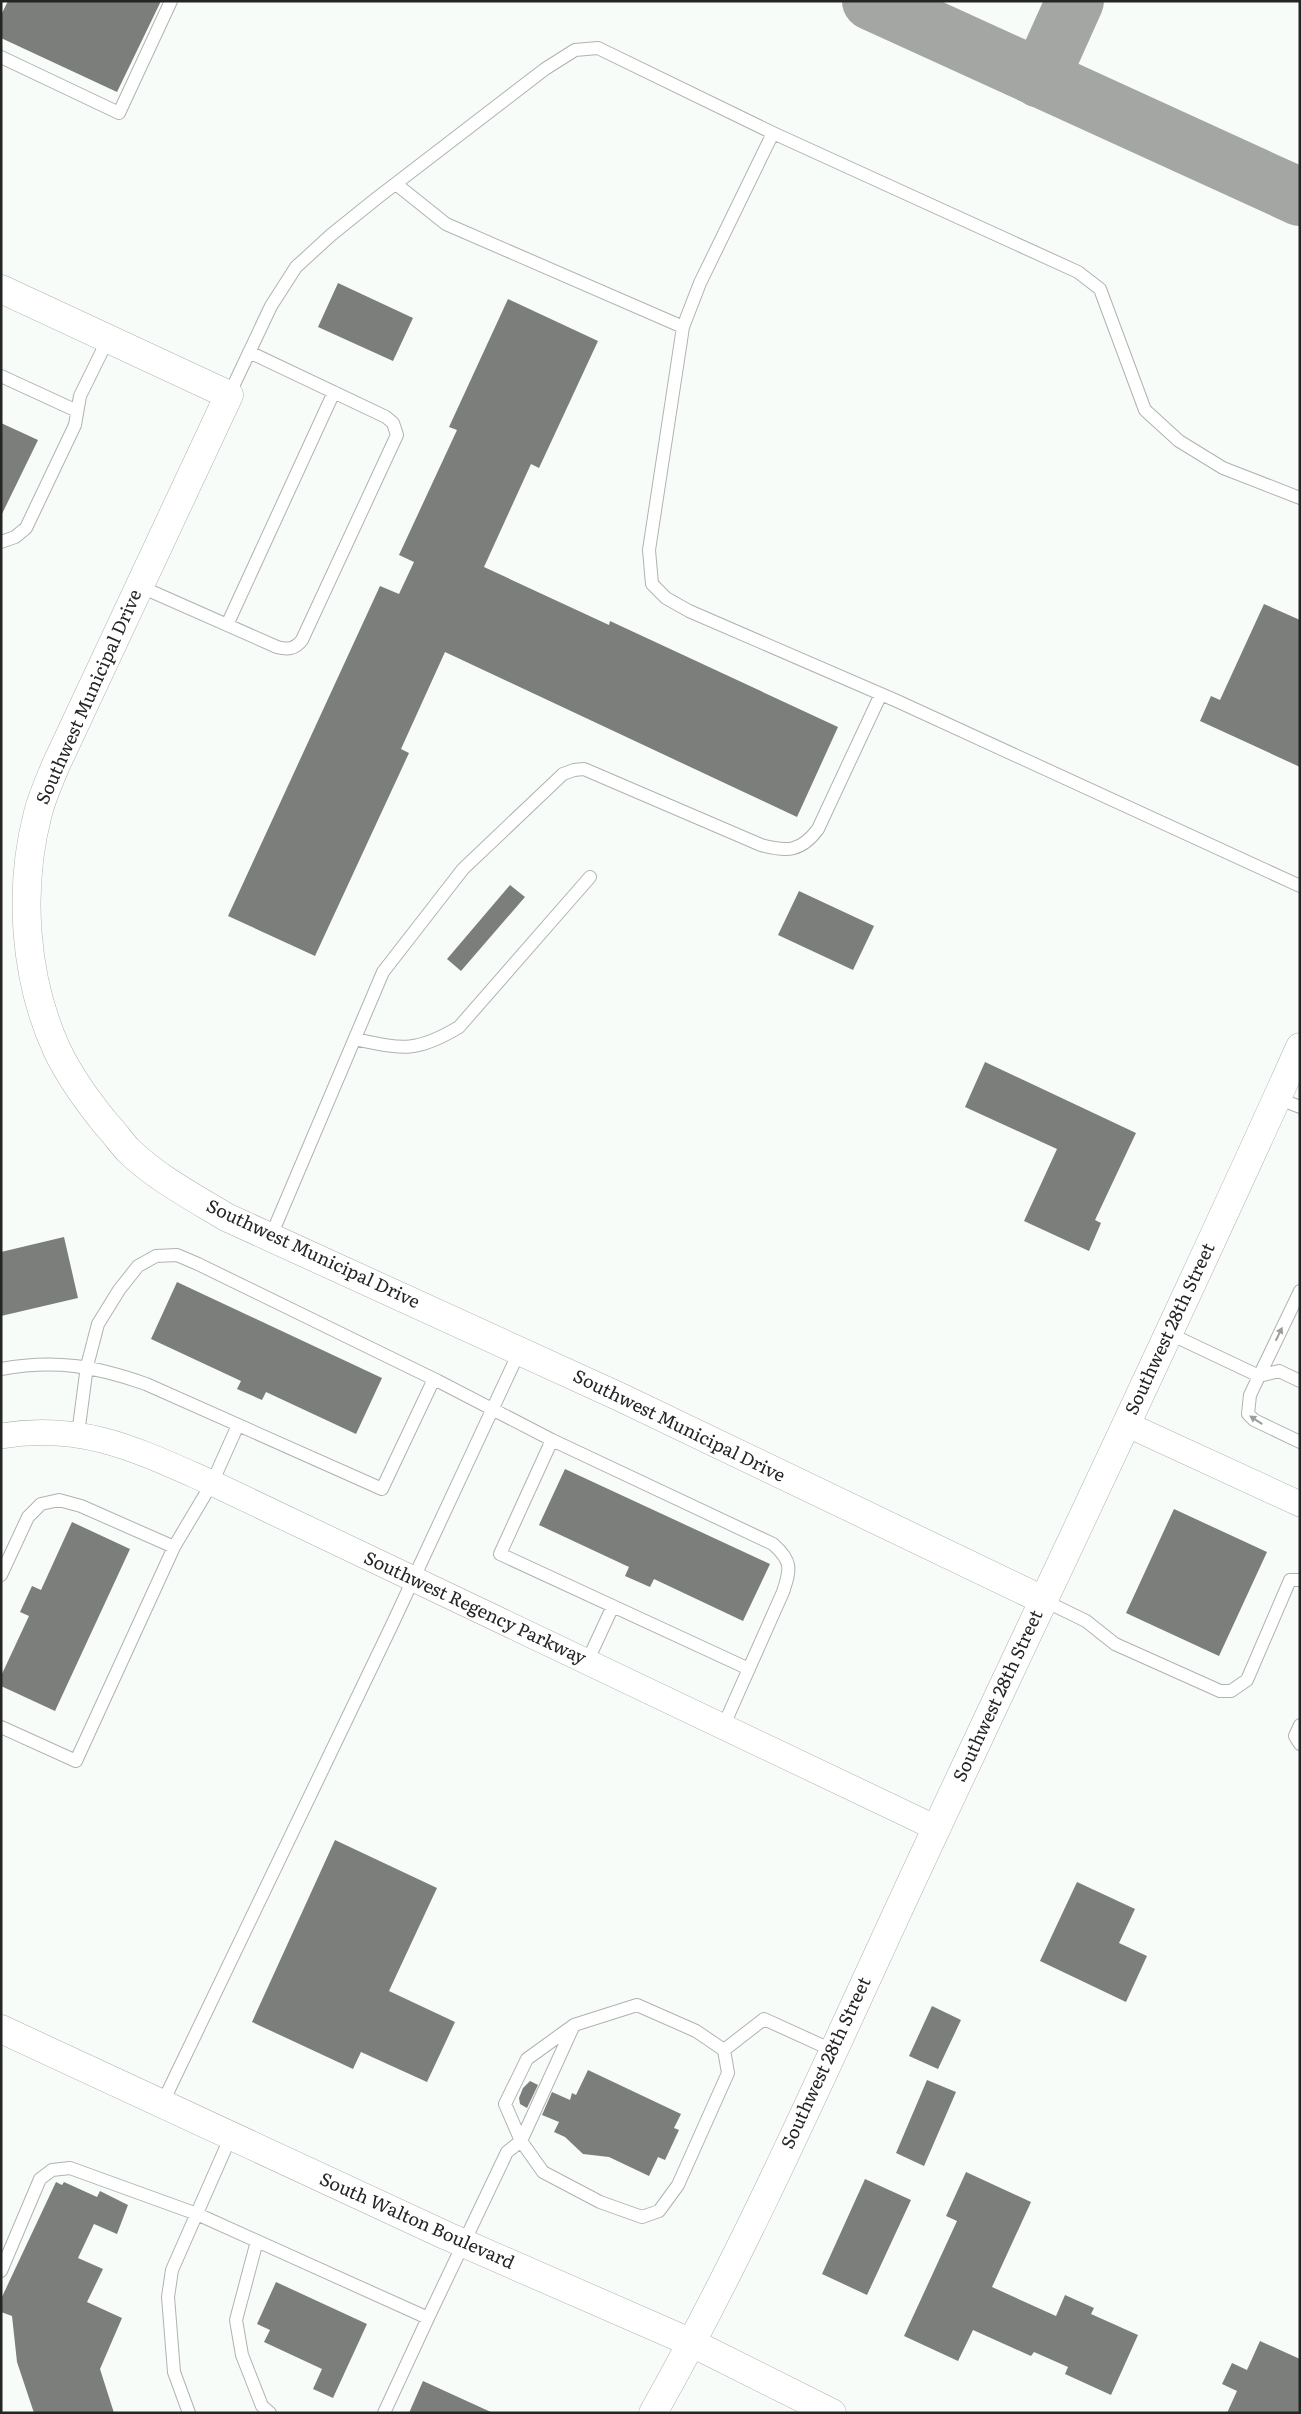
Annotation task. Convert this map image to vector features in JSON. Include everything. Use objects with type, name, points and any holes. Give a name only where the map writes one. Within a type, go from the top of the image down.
[{"type":"street","points":[[1,289],[229,395]]},
{"type":"street","name":"Southwest Municipal Drive","points":[[229,395],[55,767],[38,812],[30,852],[26,902],[29,947],[40,998],[57,1050],[89,1103],[129,1151],[177,1187],[226,1217],[520,1350],[1043,1600]]},
{"type":"street","name":"Southwest 28th Street","points":[[652,2413],[692,2344],[1168,1333],[1288,1102],[1300,1047]]},
{"type":"street","points":[[1126,1424],[1300,1504]]},
{"type":"street","name":"Southwest Regency Parkway","points":[[1,1436],[28,1432],[78,1434],[130,1448],[212,1483],[936,1828]]},
{"type":"street","name":"South Walton Boulevard","points":[[1,2029],[464,2243],[692,2344],[832,2413]]},
{"type":"lane","points":[[1,57],[119,113],[171,1]]},
{"type":"lane","points":[[229,395],[271,306],[296,267],[331,235],[545,69],[575,50],[598,48],[773,133],[1078,272],[1100,289],[1145,410],[1179,441],[1223,468],[1300,498]]},
{"type":"lane","points":[[773,133],[700,283],[683,327],[649,550],[652,584],[666,598],[689,611],[880,694],[1300,886]]},
{"type":"lane","points":[[396,184],[446,224],[683,327]]},
{"type":"lane","points":[[1,542],[15,537],[26,528],[75,425],[80,396],[108,339]]},
{"type":"lane","points":[[139,586],[277,647],[288,649],[297,646],[302,640],[397,435],[396,429],[386,417],[249,352]]},
{"type":"lane","points":[[1,376],[77,411]]},
{"type":"lane","points":[[227,625],[334,392]]},
{"type":"lane","points":[[271,1236],[383,972],[463,870],[563,774],[584,769],[761,845],[778,850],[795,848],[809,841],[818,829],[880,694]]},
{"type":"lane","points":[[355,1039],[400,1048],[421,1046],[437,1040],[459,1027],[590,877]]},
{"type":"lane","points":[[78,1434],[87,1366],[98,1324],[119,1290],[138,1266],[156,1256],[177,1256],[198,1264],[434,1379],[552,1440],[773,1544],[785,1555],[790,1571],[723,1727]]},
{"type":"lane","points":[[1300,1291],[1250,1395],[1248,1414],[1254,1420],[1300,1442]]},
{"type":"lane","points":[[1168,1333],[1259,1376],[1278,1371],[1300,1381]]},
{"type":"lane","points":[[162,2104],[413,1580],[520,1350]]},
{"type":"lane","points":[[1,1369],[28,1364],[87,1366],[146,1384],[382,1489],[434,1379]]},
{"type":"lane","points":[[1,1727],[76,1761],[174,1547],[212,1483],[238,1425]]},
{"type":"lane","points":[[552,1440],[500,1554],[749,1669]]},
{"type":"lane","points":[[1,1575],[28,1518],[41,1504],[59,1500],[81,1506],[174,1547]]},
{"type":"lane","points":[[1043,1600],[1086,1621],[1115,1644],[1220,1691],[1231,1691],[1246,1680],[1290,1580],[1300,1580]]},
{"type":"lane","points":[[587,1662],[613,1606]]},
{"type":"lane","points":[[1300,1725],[1295,1736],[1300,1744]]},
{"type":"lane","points":[[637,2005],[696,2032],[724,2050],[728,2073],[678,2185],[659,2211],[642,2217],[600,2202],[543,2172],[521,2141],[505,2104],[527,2059],[574,2025],[637,2005]]},
{"type":"lane","points":[[724,2050],[764,2019],[832,2050]]},
{"type":"lane","points":[[384,2413],[508,2152],[521,2141],[574,2025]]},
{"type":"lane","points":[[189,2413],[174,2372],[168,2297],[172,2270],[231,2136]]},
{"type":"lane","points":[[1,2271],[40,2179],[52,2170],[70,2168],[91,2174],[197,2214],[428,2318]]},
{"type":"lane","points":[[258,2241],[236,2320],[242,2355],[262,2406],[270,2413]]},
{"type":"building","points":[[8,1],[161,1],[117,92],[1,38],[1,15]]},
{"type":"building","points":[[338,283],[413,318],[393,361],[318,327]]},
{"type":"building","points":[[508,299],[598,341],[539,468],[531,464],[484,567],[609,625],[610,621],[838,727],[797,817],[445,652],[401,749],[409,753],[315,956],[228,916],[380,586],[399,594],[414,562],[399,555],[457,430],[449,427]]},
{"type":"building","points":[[1,423],[38,440],[1,516]]},
{"type":"building","points":[[1264,604],[1300,620],[1300,767],[1200,721],[1211,696],[1220,700]]},
{"type":"building","points":[[510,885],[525,897],[461,971],[447,959]]},
{"type":"building","points":[[799,891],[874,926],[853,970],[778,935]]},
{"type":"building","points":[[985,1062],[1136,1133],[1095,1220],[1101,1223],[1089,1251],[1024,1221],[1057,1149],[965,1107]]},
{"type":"building","points":[[64,1237],[78,1298],[1,1316],[1,1252]]},
{"type":"building","points":[[177,1282],[382,1378],[356,1434],[266,1392],[262,1400],[237,1389],[241,1381],[151,1339]]},
{"type":"building","points":[[565,1469],[770,1564],[743,1621],[654,1579],[650,1587],[625,1576],[629,1567],[539,1525]]},
{"type":"building","points":[[1174,1509],[1267,1552],[1219,1656],[1126,1613]]},
{"type":"building","points":[[72,1522],[130,1549],[55,1711],[1,1686],[1,1676],[29,1616],[20,1612],[32,1586],[41,1590]]},
{"type":"building","points":[[335,1840],[437,1888],[389,1991],[455,2022],[427,2082],[361,2052],[353,2069],[252,2022]]},
{"type":"building","points":[[1077,1882],[1135,1909],[1119,1943],[1147,1956],[1126,2002],[1040,1961]]},
{"type":"building","points":[[932,2006],[961,2020],[938,2069],[909,2056]]},
{"type":"building","points":[[588,2070],[681,2114],[674,2128],[679,2130],[665,2160],[658,2157],[649,2176],[609,2157],[583,2154],[565,2137],[554,2132],[559,2122],[542,2115],[552,2092],[570,2100],[572,2093],[576,2095]]},
{"type":"building","points":[[927,2080],[956,2092],[924,2166],[896,2153]]},
{"type":"building","points":[[530,2081],[538,2085],[527,2108],[520,2104],[519,2098],[523,2088]]},
{"type":"building","points":[[966,2172],[1031,2202],[992,2287],[1056,2316],[1065,2295],[1094,2308],[1091,2314],[1138,2335],[1111,2395],[1065,2374],[1068,2367],[1034,2352],[1031,2356],[973,2330],[958,2361],[904,2336],[957,2221],[946,2216]]},
{"type":"building","points":[[865,2179],[911,2200],[867,2295],[822,2274]]},
{"type":"building","points":[[56,2182],[62,2185],[64,2182],[97,2197],[100,2191],[128,2205],[117,2234],[94,2224],[78,2258],[103,2269],[87,2302],[122,2318],[100,2369],[114,2413],[34,2413],[17,2362],[12,2316],[1,2312],[1,2299]]},
{"type":"building","points":[[276,2282],[367,2324],[333,2398],[313,2389],[322,2369],[264,2342],[270,2330],[257,2324]]},
{"type":"building","points":[[1260,2341],[1300,2359],[1300,2413],[1227,2413],[1237,2391],[1222,2384],[1232,2363],[1247,2370]]},
{"type":"building","points":[[423,2381],[493,2413],[409,2413]]},
{"type":"taxiway","points":[[871,1],[1300,197]]},
{"type":"taxiway","points":[[1040,79],[1075,1]]}]
